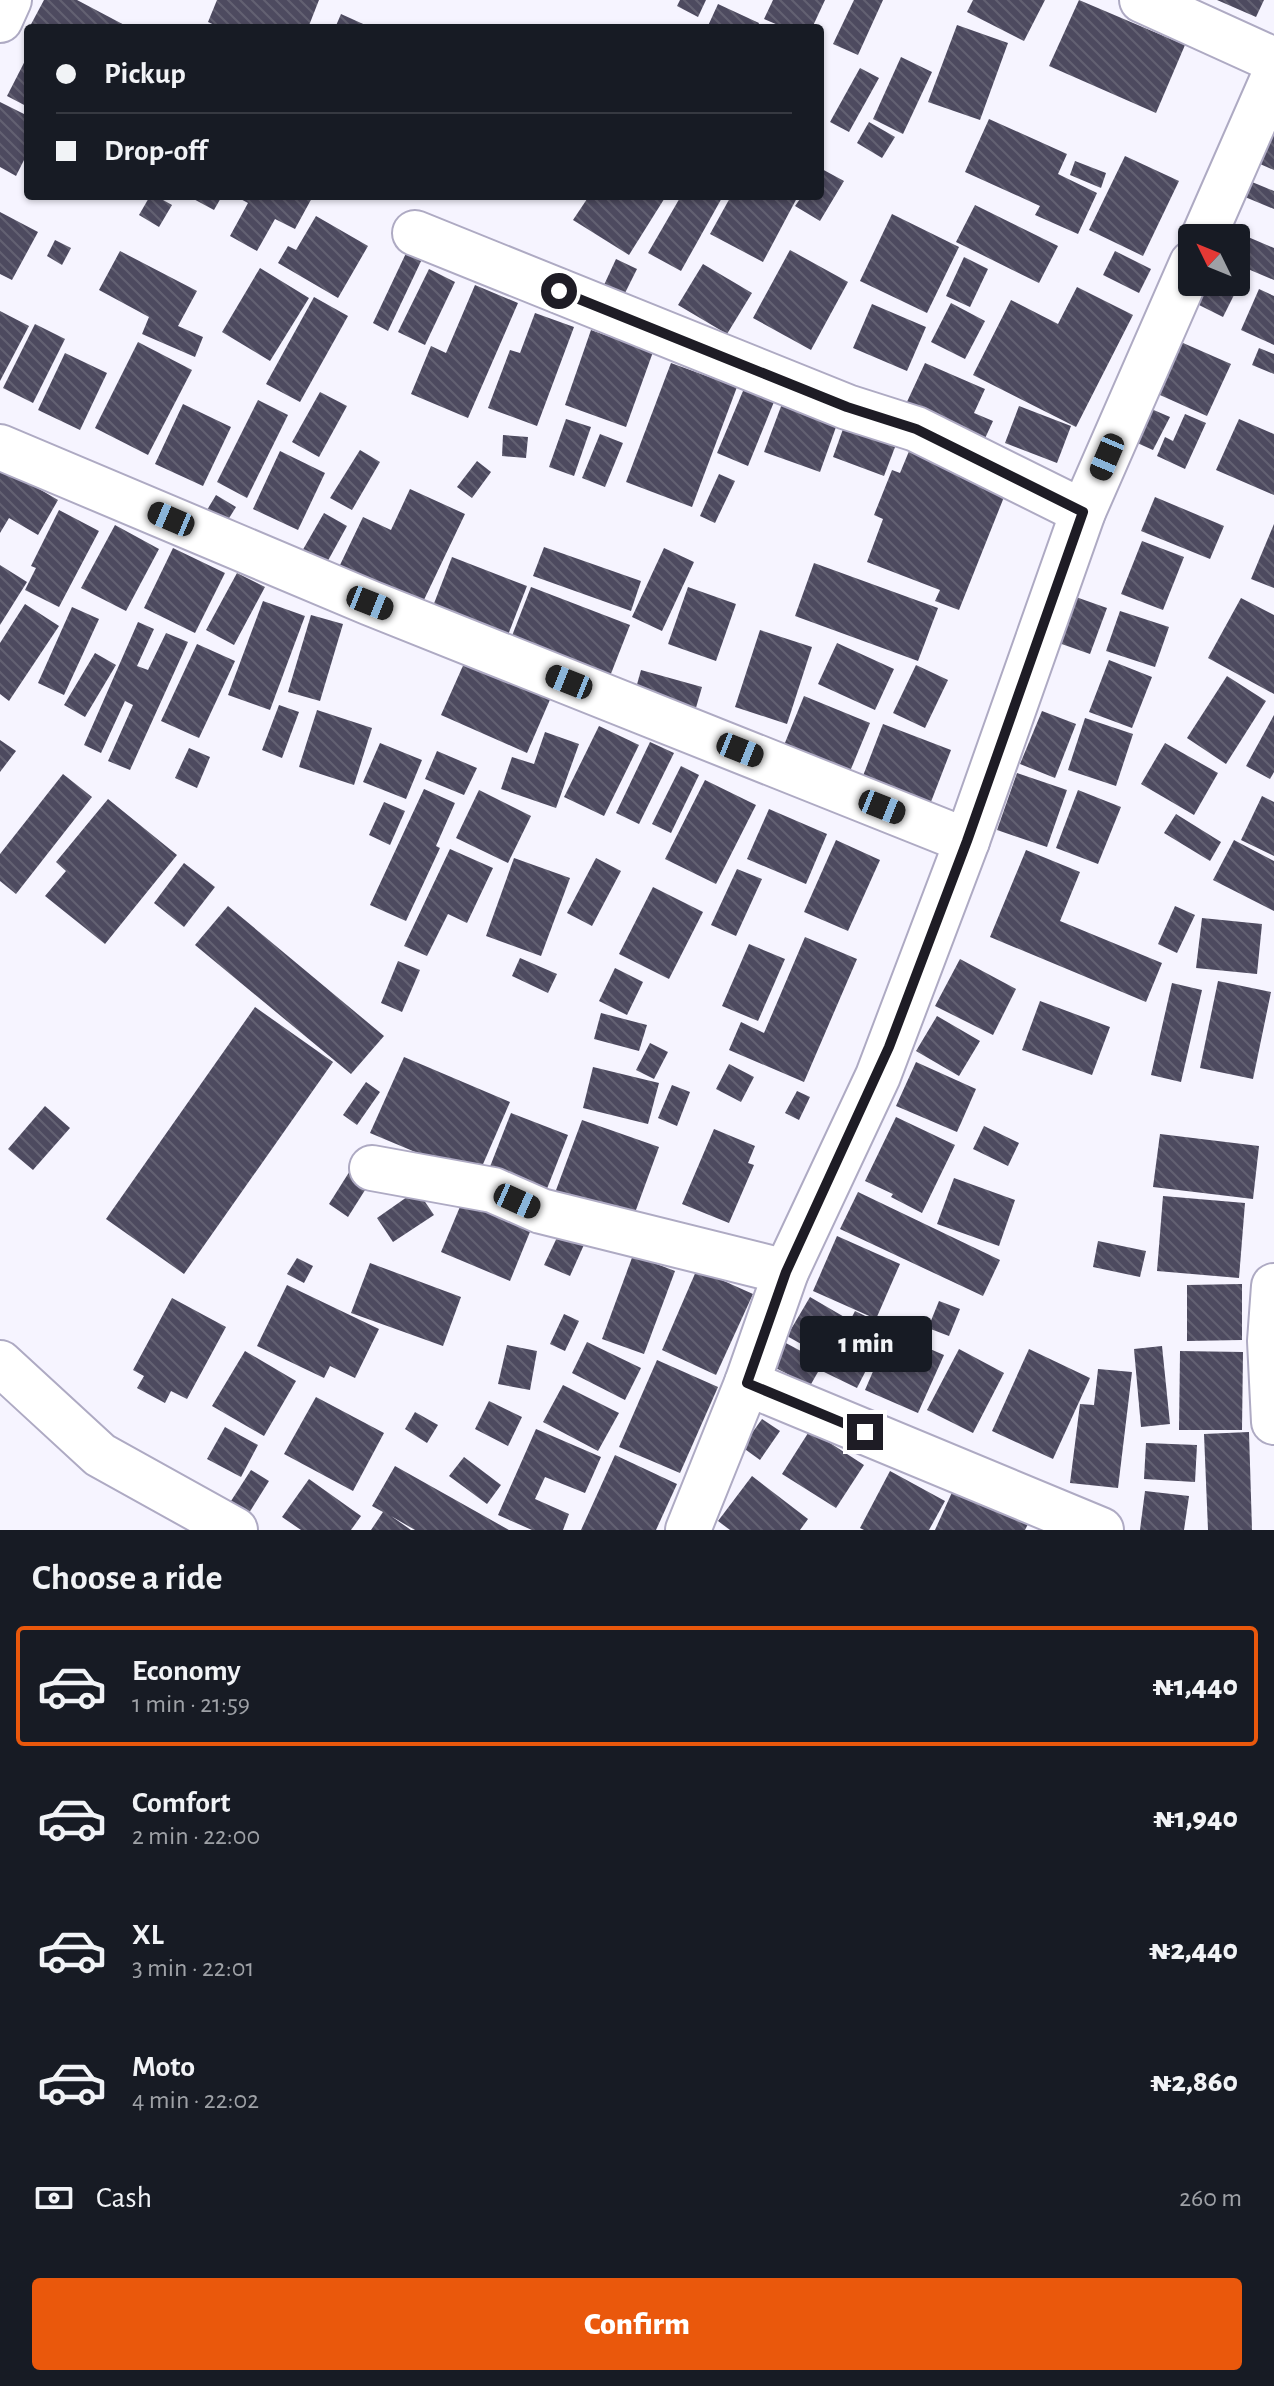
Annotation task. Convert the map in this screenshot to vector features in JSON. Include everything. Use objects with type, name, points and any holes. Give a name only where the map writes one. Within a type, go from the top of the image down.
[{"type":"street","points":[[0,20],[9,0]]},
{"type":"street","points":[[1142,0],[1274,60]]},
{"type":"street","points":[[1209,224],[1274,76]]},
{"type":"street","points":[[415,233],[847,407],[916,429],[1083,512]]},
{"type":"street","points":[[688,1530],[747,1383],[786,1272],[878,1076],[967,841],[1083,512],[1178,295]]},
{"type":"street","points":[[0,447],[370,603],[967,841]]},
{"type":"street","points":[[372,1168],[493,1190],[541,1211],[786,1272]]},
{"type":"street","points":[[1274,1286],[1270,1341],[1274,1422]]},
{"type":"street","points":[[0,1363],[100,1455],[235,1530]]},
{"type":"street","points":[[747,1383],[1101,1530]]},
{"type":"building","points":[[44,0],[77,0],[122,24],[31,24]]},
{"type":"building","points":[[217,0],[319,0],[310,24],[208,22]]},
{"type":"building","points":[[680,0],[706,0],[698,17],[677,6]]},
{"type":"building","points":[[773,0],[825,0],[814,24],[776,24],[764,19]]},
{"type":"building","points":[[854,0],[883,0],[858,55],[833,44]]},
{"type":"building","points":[[973,0],[1045,0],[1024,41],[967,12]]},
{"type":"building","points":[[1079,0],[1185,45],[1156,113],[1049,66]]},
{"type":"building","points":[[1217,0],[1264,0],[1256,17]]},
{"type":"building","points":[[718,4],[759,23],[759,24],[709,24]]},
{"type":"building","points":[[341,14],[363,24],[337,24]]},
{"type":"building","points":[[957,25],[1008,43],[980,120],[928,102]]},
{"type":"building","points":[[901,57],[932,72],[903,134],[873,119]]},
{"type":"building","points":[[24,63],[24,105],[7,96]]},
{"type":"building","points":[[860,68],[879,78],[849,132],[830,122]]},
{"type":"building","points":[[0,102],[24,114],[24,160],[16,176],[0,167]]},
{"type":"building","points":[[989,119],[1067,154],[1058,174],[1097,193],[1078,234],[1035,215],[1040,206],[965,172]]},
{"type":"building","points":[[869,122],[895,137],[882,158],[857,143]]},
{"type":"building","points":[[1274,130],[1274,170],[1260,164]]},
{"type":"building","points":[[1125,156],[1179,181],[1143,256],[1089,230]]},
{"type":"building","points":[[1075,161],[1106,173],[1101,188],[1070,175]]},
{"type":"building","points":[[824,170],[844,181],[820,221],[795,206],[799,200],[824,200]]},
{"type":"building","points":[[1252,182],[1274,191],[1274,209],[1245,197]]},
{"type":"building","points":[[148,200],[163,200],[172,205],[159,227],[139,215]]},
{"type":"building","points":[[195,200],[220,200],[214,210]]},
{"type":"building","points":[[242,200],[311,200],[295,229],[275,219],[257,251],[230,236],[248,203]]},
{"type":"building","points":[[586,200],[663,200],[629,255],[573,220]]},
{"type":"building","points":[[679,200],[721,200],[681,271],[648,253]]},
{"type":"building","points":[[729,200],[796,200],[763,262],[710,234]]},
{"type":"building","points":[[975,205],[1058,246],[1039,283],[956,242]]},
{"type":"building","points":[[0,212],[38,232],[12,280],[0,274]]},
{"type":"building","points":[[892,214],[959,247],[927,313],[860,281]]},
{"type":"building","points":[[316,216],[368,246],[338,298],[278,263],[288,246],[296,250]]},
{"type":"building","points":[[1250,238],[1274,248],[1274,280],[1250,270]]},
{"type":"building","points":[[55,240],[71,248],[62,265],[47,256]]},
{"type":"building","points":[[408,249],[423,257],[388,331],[373,323]]},
{"type":"building","points":[[790,250],[848,282],[811,350],[753,318]]},
{"type":"building","points":[[120,251],[197,291],[178,326],[203,337],[195,357],[142,334],[149,317],[99,290]]},
{"type":"building","points":[[1115,251],[1151,269],[1139,293],[1103,275]]},
{"type":"building","points":[[964,257],[988,269],[970,307],[946,296]]},
{"type":"building","points":[[616,259],[637,269],[624,295],[604,285]]},
{"type":"building","points":[[703,264],[752,293],[727,334],[678,305]]},
{"type":"building","points":[[260,268],[309,298],[270,361],[222,332]]},
{"type":"building","points":[[429,269],[455,282],[425,345],[398,332]]},
{"type":"building","points":[[475,285],[518,303],[468,418],[411,394],[431,346],[446,353]]},
{"type":"building","points":[[1077,287],[1133,315],[1076,427],[973,375],[1011,300],[1058,324]]},
{"type":"building","points":[[1259,289],[1274,296],[1274,345],[1241,330]]},
{"type":"building","points":[[1193,296],[1234,296],[1223,317],[1189,300]]},
{"type":"building","points":[[314,297],[348,316],[300,402],[266,384]]},
{"type":"building","points":[[951,303],[985,321],[965,359],[931,342]]},
{"type":"building","points":[[872,304],[926,327],[907,371],[853,348]]},
{"type":"building","points":[[0,311],[29,326],[0,381]]},
{"type":"building","points":[[535,313],[574,327],[537,426],[488,408],[510,350],[520,353]]},
{"type":"building","points":[[35,324],[65,339],[33,403],[3,388]]},
{"type":"building","points":[[591,330],[653,352],[626,427],[565,405]]},
{"type":"building","points":[[1174,339],[1231,364],[1207,416],[1151,391]]},
{"type":"building","points":[[138,342],[192,370],[148,455],[95,428]]},
{"type":"building","points":[[1259,348],[1274,354],[1274,374],[1252,365]]},
{"type":"building","points":[[65,353],[107,373],[80,430],[38,410]]},
{"type":"building","points":[[671,363],[737,387],[692,507],[626,482]]},
{"type":"building","points":[[925,363],[985,389],[974,413],[993,421],[981,447],[906,404]]},
{"type":"building","points":[[748,379],[778,392],[748,466],[717,453]]},
{"type":"building","points":[[320,392],[347,406],[319,457],[292,442]]},
{"type":"building","points":[[786,393],[841,413],[820,472],[764,452]]},
{"type":"building","points":[[258,400],[288,415],[247,498],[217,482]]},
{"type":"building","points":[[183,404],[231,427],[203,486],[155,464]]},
{"type":"building","points":[[1142,405],[1170,417],[1153,450],[1126,438]]},
{"type":"building","points":[[1019,406],[1071,426],[1057,463],[1005,443]]},
{"type":"building","points":[[1185,414],[1206,423],[1185,469],[1157,456],[1165,437],[1173,441]]},
{"type":"building","points":[[848,415],[900,434],[884,476],[833,457]]},
{"type":"building","points":[[566,419],[591,427],[574,476],[549,467]]},
{"type":"building","points":[[1239,419],[1274,434],[1274,495],[1216,470]]},
{"type":"building","points":[[600,434],[623,443],[605,487],[582,478]]},
{"type":"building","points":[[503,435],[528,437],[526,458],[502,456]]},
{"type":"building","points":[[912,444],[1010,482],[959,610],[935,601],[940,590],[867,562],[883,519],[874,515],[892,470],[900,473]]},
{"type":"building","points":[[360,450],[380,462],[352,510],[330,498]]},
{"type":"building","points":[[280,451],[325,473],[298,530],[253,509]]},
{"type":"building","points":[[477,461],[491,472],[472,498],[457,487]]},
{"type":"building","points":[[0,466],[58,500],[38,535],[9,518],[0,533]]},
{"type":"building","points":[[719,474],[735,481],[715,523],[700,516]]},
{"type":"building","points":[[410,489],[465,514],[422,604],[340,565],[363,517],[391,530]]},
{"type":"building","points":[[216,495],[236,507],[221,531],[201,520]]},
{"type":"building","points":[[1155,497],[1224,526],[1210,559],[1141,531]]},
{"type":"building","points":[[59,510],[99,531],[59,607],[25,590],[36,568],[31,566]]},
{"type":"building","points":[[324,513],[347,526],[325,566],[301,553]]},
{"type":"building","points":[[1274,524],[1274,588],[1251,579]]},
{"type":"building","points":[[115,525],[159,549],[126,611],[81,588]]},
{"type":"building","points":[[1142,541],[1184,557],[1163,610],[1121,594]]},
{"type":"building","points":[[544,547],[641,581],[631,611],[533,576]]},
{"type":"building","points":[[173,548],[225,573],[195,633],[144,608]]},
{"type":"building","points":[[664,548],[694,562],[662,631],[632,617]]},
{"type":"building","points":[[452,557],[527,586],[503,648],[428,619]]},
{"type":"building","points":[[814,563],[938,608],[918,661],[795,616]]},
{"type":"building","points":[[0,565],[27,582],[0,625]]},
{"type":"building","points":[[237,573],[265,587],[234,645],[206,630]]},
{"type":"building","points":[[531,587],[630,625],[605,689],[506,651]]},
{"type":"building","points":[[688,587],[736,604],[716,661],[668,644]]},
{"type":"building","points":[[1073,596],[1107,608],[1090,654],[1056,642]]},
{"type":"building","points":[[1241,598],[1274,615],[1274,694],[1208,658]]},
{"type":"building","points":[[263,601],[305,616],[270,710],[228,695]]},
{"type":"building","points":[[25,604],[59,626],[9,701],[0,694],[0,643]]},
{"type":"building","points":[[72,607],[99,619],[64,695],[38,683]]},
{"type":"building","points":[[1120,611],[1169,627],[1155,667],[1106,651]]},
{"type":"building","points":[[311,615],[343,624],[320,701],[288,692]]},
{"type":"building","points":[[138,622],[154,629],[137,666],[148,670],[166,633],[188,642],[130,770],[108,761],[133,705],[125,701],[101,753],[84,745]]},
{"type":"building","points":[[760,630],[812,647],[787,724],[735,707]]},
{"type":"building","points":[[837,643],[894,669],[875,710],[818,684]]},
{"type":"building","points":[[197,644],[235,661],[199,738],[161,721]]},
{"type":"building","points":[[470,650],[555,688],[527,753],[441,715]]},
{"type":"building","points":[[95,653],[116,665],[85,717],[64,705]]},
{"type":"building","points":[[1109,660],[1152,677],[1132,728],[1089,712]]},
{"type":"building","points":[[916,665],[948,680],[925,728],[893,713]]},
{"type":"building","points":[[641,670],[702,687],[693,718],[631,706]]},
{"type":"building","points":[[1227,676],[1266,701],[1226,764],[1187,738]]},
{"type":"building","points":[[804,696],[870,723],[846,781],[780,755]]},
{"type":"building","points":[[279,705],[299,712],[282,758],[262,750]]},
{"type":"building","points":[[317,710],[372,728],[354,785],[299,767]]},
{"type":"building","points":[[1042,711],[1076,724],[1055,778],[1020,764]]},
{"type":"building","points":[[1274,715],[1274,772],[1270,779],[1246,766]]},
{"type":"building","points":[[1085,718],[1133,734],[1116,786],[1068,770]]},
{"type":"building","points":[[883,724],[951,750],[929,807],[861,781]]},
{"type":"building","points":[[599,726],[639,745],[604,816],[564,797]]},
{"type":"building","points":[[545,732],[579,744],[556,808],[501,789],[512,757],[534,764]]},
{"type":"building","points":[[0,740],[16,751],[0,772]]},
{"type":"building","points":[[650,742],[674,753],[639,824],[616,813]]},
{"type":"building","points":[[380,743],[422,760],[406,799],[363,782]]},
{"type":"building","points":[[1165,743],[1218,773],[1194,815],[1141,784]]},
{"type":"building","points":[[189,748],[210,757],[197,788],[175,778]]},
{"type":"building","points":[[437,751],[477,768],[464,795],[425,779]]},
{"type":"building","points":[[681,766],[699,775],[671,833],[652,824]]},
{"type":"building","points":[[1017,773],[1067,790],[1047,847],[997,830]]},
{"type":"building","points":[[63,774],[92,797],[16,894],[0,881],[0,854]]},
{"type":"building","points":[[705,780],[756,805],[716,884],[665,859]]},
{"type":"building","points":[[424,789],[455,803],[436,846],[440,848],[406,921],[370,905]]},
{"type":"building","points":[[479,790],[531,816],[508,863],[456,838]]},
{"type":"building","points":[[1078,790],[1121,807],[1098,864],[1056,848]]},
{"type":"building","points":[[1262,796],[1274,802],[1274,856],[1241,840]]},
{"type":"building","points":[[108,799],[177,855],[105,944],[45,896],[66,871],[56,862]]},
{"type":"building","points":[[384,802],[405,811],[390,845],[369,835]]},
{"type":"building","points":[[769,809],[827,834],[806,884],[747,859]]},
{"type":"building","points":[[1176,814],[1221,842],[1210,861],[1164,833]]},
{"type":"building","points":[[836,840],[880,860],[848,931],[804,912]]},
{"type":"building","points":[[1234,840],[1274,861],[1274,911],[1213,880]]},
{"type":"building","points":[[450,849],[493,868],[467,923],[448,914],[427,956],[404,946]]},
{"type":"building","points":[[1026,850],[1080,872],[1060,921],[1162,963],[1146,1002],[990,937]]},
{"type":"building","points":[[514,858],[570,878],[541,956],[486,936]]},
{"type":"building","points":[[596,858],[621,871],[592,926],[567,913]]},
{"type":"building","points":[[184,863],[215,887],[184,927],[154,903]]},
{"type":"building","points":[[737,869],[762,879],[736,936],[711,925]]},
{"type":"building","points":[[653,887],[703,912],[669,979],[619,954]]},
{"type":"building","points":[[228,906],[384,1036],[351,1074],[195,945]]},
{"type":"building","points":[[1175,906],[1195,915],[1177,953],[1158,944]]},
{"type":"building","points":[[1202,918],[1262,924],[1257,974],[1196,968]]},
{"type":"building","points":[[805,937],[857,959],[804,1082],[729,1050],[741,1022],[764,1033]]},
{"type":"building","points":[[749,944],[785,959],[758,1021],[722,1006]]},
{"type":"building","points":[[520,958],[557,974],[548,993],[512,976]]},
{"type":"building","points":[[960,959],[1016,989],[993,1035],[935,1006]]},
{"type":"building","points":[[398,961],[420,970],[402,1012],[381,1003]]},
{"type":"building","points":[[615,968],[643,982],[627,1015],[599,1001]]},
{"type":"building","points":[[1218,981],[1271,992],[1253,1079],[1200,1068]]},
{"type":"building","points":[[1172,983],[1202,990],[1181,1082],[1151,1075]]},
{"type":"building","points":[[1040,1001],[1110,1027],[1092,1075],[1022,1050]]},
{"type":"building","points":[[255,1007],[333,1062],[184,1274],[106,1219]]},
{"type":"building","points":[[601,1013],[647,1025],[639,1051],[594,1039]]},
{"type":"building","points":[[937,1016],[980,1041],[959,1076],[916,1051]]},
{"type":"building","points":[[650,1043],[668,1052],[654,1079],[636,1070]]},
{"type":"building","points":[[404,1057],[510,1102],[477,1178],[370,1133]]},
{"type":"building","points":[[916,1062],[976,1089],[957,1132],[896,1106]]},
{"type":"building","points":[[729,1064],[754,1077],[741,1102],[716,1089]]},
{"type":"building","points":[[593,1067],[659,1083],[648,1124],[583,1108]]},
{"type":"building","points":[[366,1082],[380,1092],[357,1125],[343,1115]]},
{"type":"building","points":[[672,1085],[690,1092],[677,1126],[658,1118]]},
{"type":"building","points":[[797,1091],[810,1097],[799,1120],[785,1113]]},
{"type":"building","points":[[45,1106],[70,1128],[33,1170],[8,1149]]},
{"type":"building","points":[[511,1113],[568,1135],[541,1204],[484,1182]]},
{"type":"building","points":[[896,1117],[955,1145],[922,1213],[865,1181]]},
{"type":"building","points":[[582,1120],[659,1147],[629,1229],[552,1201]]},
{"type":"building","points":[[984,1126],[1019,1143],[1008,1166],[973,1149]]},
{"type":"building","points":[[714,1129],[755,1146],[748,1163],[754,1165],[729,1223],[682,1204]]},
{"type":"building","points":[[1160,1134],[1259,1146],[1253,1199],[1153,1187]]},
{"type":"building","points":[[353,1166],[372,1179],[348,1217],[329,1204]]},
{"type":"building","points":[[954,1178],[1015,1200],[999,1246],[937,1224]]},
{"type":"building","points":[[417,1190],[434,1215],[393,1242],[377,1218]]},
{"type":"building","points":[[467,1190],[536,1217],[510,1281],[441,1252]]},
{"type":"building","points":[[858,1192],[1000,1260],[983,1296],[840,1229]]},
{"type":"building","points":[[1163,1196],[1245,1203],[1239,1278],[1157,1271]]},
{"type":"building","points":[[562,1227],[587,1238],[570,1276],[544,1265]]},
{"type":"building","points":[[837,1236],[900,1264],[876,1319],[813,1291]]},
{"type":"building","points":[[1098,1241],[1146,1251],[1140,1277],[1093,1267]]},
{"type":"building","points":[[633,1255],[675,1271],[644,1354],[602,1339]]},
{"type":"building","points":[[297,1258],[313,1266],[304,1283],[287,1274]]},
{"type":"building","points":[[370,1263],[461,1297],[443,1346],[351,1313]]},
{"type":"building","points":[[697,1269],[753,1294],[716,1375],[662,1350]]},
{"type":"building","points":[[1242,1284],[1242,1340],[1187,1341],[1187,1285]]},
{"type":"building","points":[[287,1285],[379,1329],[355,1378],[330,1366],[324,1378],[257,1346]]},
{"type":"building","points":[[810,1297],[846,1318],[824,1357],[787,1336]]},
{"type":"building","points":[[172,1298],[226,1327],[187,1399],[171,1391],[165,1403],[137,1388],[144,1376],[133,1370]]},
{"type":"building","points":[[939,1301],[960,1309],[949,1336],[928,1328]]},
{"type":"building","points":[[855,1311],[888,1327],[857,1388],[824,1372]]},
{"type":"building","points":[[564,1314],[579,1321],[565,1351],[550,1344]]},
{"type":"building","points":[[890,1332],[944,1355],[918,1413],[865,1390]]},
{"type":"building","points":[[587,1342],[641,1368],[625,1400],[572,1373]]},
{"type":"building","points":[[784,1342],[823,1363],[810,1386],[772,1366]]},
{"type":"building","points":[[507,1345],[537,1351],[530,1390],[498,1384]]},
{"type":"building","points":[[1162,1346],[1170,1424],[1141,1427],[1134,1349]]},
{"type":"building","points":[[959,1349],[1004,1373],[973,1433],[927,1410]]},
{"type":"building","points":[[1029,1349],[1090,1378],[1053,1459],[992,1431]]},
{"type":"building","points":[[245,1351],[296,1381],[264,1436],[212,1406]]},
{"type":"building","points":[[1180,1351],[1243,1352],[1242,1430],[1179,1430]]},
{"type":"building","points":[[657,1360],[718,1387],[680,1473],[619,1447]]},
{"type":"building","points":[[1098,1369],[1132,1372],[1118,1488],[1070,1483],[1080,1404],[1094,1405]]},
{"type":"building","points":[[563,1385],[619,1413],[598,1451],[543,1422]]},
{"type":"building","points":[[316,1397],[384,1433],[353,1491],[284,1454]]},
{"type":"building","points":[[489,1401],[522,1417],[508,1446],[475,1429]]},
{"type":"building","points":[[415,1412],[438,1425],[427,1443],[405,1429]]},
{"type":"building","points":[[762,1419],[780,1431],[760,1460],[742,1447]]},
{"type":"building","points":[[225,1427],[258,1445],[241,1477],[207,1459]]},
{"type":"building","points":[[536,1429],[601,1457],[585,1493],[545,1477],[535,1499],[569,1514],[563,1530],[532,1530],[498,1515]]},
{"type":"building","points":[[810,1430],[864,1465],[836,1508],[782,1474]]},
{"type":"building","points":[[1249,1432],[1252,1530],[1208,1530],[1204,1434]]},
{"type":"building","points":[[1146,1443],[1197,1445],[1195,1482],[1144,1479]]},
{"type":"building","points":[[615,1455],[677,1484],[656,1530],[581,1530]]},
{"type":"building","points":[[464,1457],[501,1485],[487,1504],[449,1476]]},
{"type":"building","points":[[395,1466],[509,1530],[415,1530],[391,1516],[411,1530],[371,1530],[383,1512],[372,1506]]},
{"type":"building","points":[[251,1470],[269,1481],[249,1513],[231,1501]]},
{"type":"building","points":[[890,1471],[945,1501],[929,1530],[860,1528]]},
{"type":"building","points":[[752,1476],[808,1519],[800,1530],[730,1530],[718,1521]]},
{"type":"building","points":[[309,1479],[361,1516],[351,1530],[301,1530],[282,1517]]},
{"type":"building","points":[[954,1488],[1029,1522],[1025,1530],[935,1530]]},
{"type":"building","points":[[1145,1491],[1189,1496],[1184,1530],[1140,1530]]},
{"type":"route","points":[[559,291],[847,407],[916,429],[1083,512],[967,841],[878,1076],[786,1272],[747,1383],[865,1432]]}]
